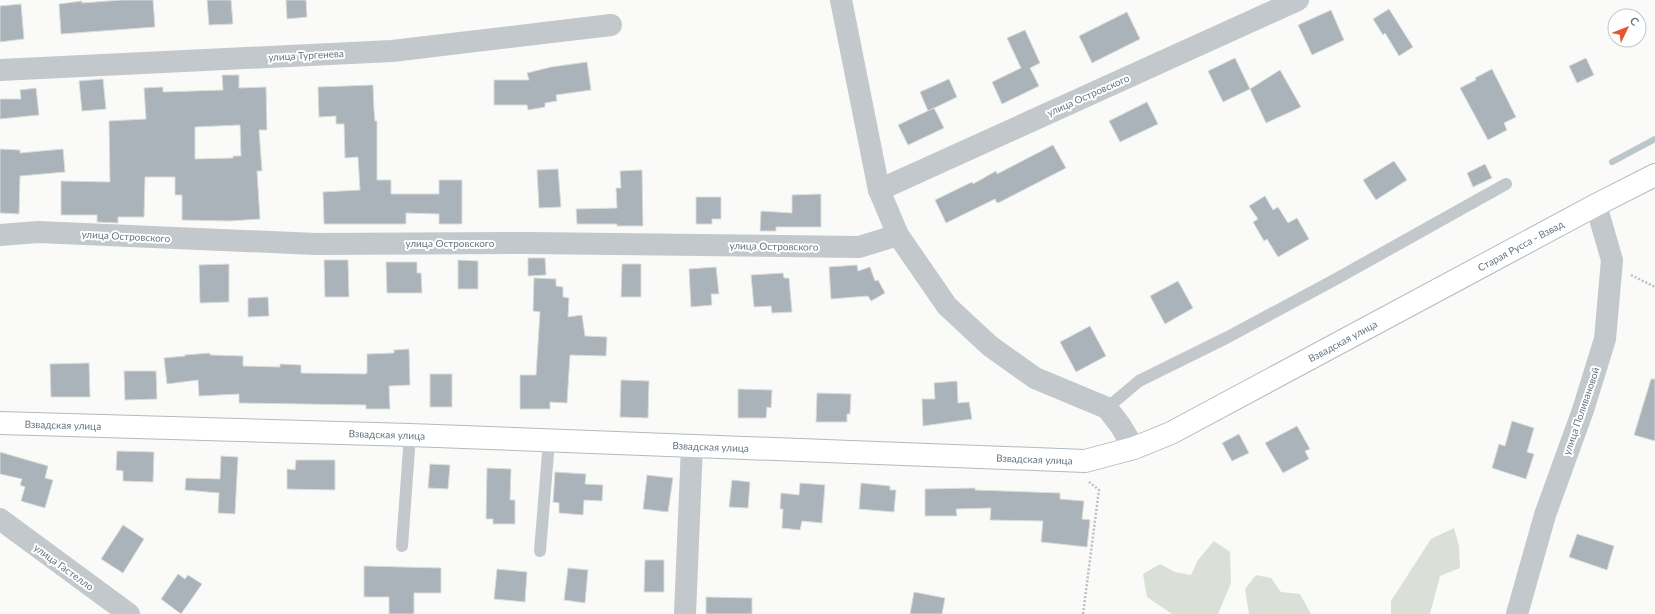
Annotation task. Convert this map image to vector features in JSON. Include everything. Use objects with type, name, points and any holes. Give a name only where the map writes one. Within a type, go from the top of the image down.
[{"type":"street","points":[[840,0],[879,190],[898,235],[947,306],[990,346],[1035,378],[1107,408],[1120,424],[1134,448]]},
{"type":"street","name":"улица Островского","points":[[879,190],[1298,0]]},
{"type":"street","name":"улица Тургенева","points":[[0,70],[392,51],[611,25]]},
{"type":"street","name":"Старая Русса - Взвад","points":[[1387,317],[1655,175]]},
{"type":"street","name":"улица Поливановой","points":[[1517,614],[1545,515],[1583,410],[1605,339],[1612,260],[1596,205]]},
{"type":"street","name":"улица Островского","points":[[0,235],[38,232],[316,244],[529,243],[859,247],[898,235]]},
{"type":"street","name":"Взвадская улица","points":[[0,423],[410,435],[1085,461],[1134,448],[1171,433],[1387,317]]},
{"type":"street","points":[[685,614],[692,446]]},
{"type":"street","name":"улица Гастелло","points":[[0,519],[129,614]]},
{"type":"lane","points":[[1107,408],[1139,381],[1228,337],[1323,287],[1506,184]]},
{"type":"lane","points":[[402,546],[410,435]]},
{"type":"lane","points":[[540,551],[548,441]]},
{"type":"path","points":[[1083,614],[1099,490],[1085,478],[1085,461]]},
{"type":"shaded area","points":[[1454,528],[1459,546],[1460,568],[1440,576],[1430,614],[1391,614],[1391,601],[1431,539]]},
{"type":"shaded area","points":[[1214,541],[1230,552],[1231,583],[1218,614],[1172,614],[1147,597],[1143,574],[1160,564],[1175,572],[1191,575],[1198,560]]},
{"type":"shaded area","points":[[1256,575],[1271,578],[1281,592],[1300,594],[1311,614],[1249,614],[1245,589]]},
{"type":"building","points":[[121,0],[153,0],[155,27],[61,34],[59,4],[82,1],[82,3]]},
{"type":"building","points":[[207,0],[231,0],[233,24],[209,25]]},
{"type":"building","points":[[286,0],[306,0],[307,17],[287,19]]},
{"type":"building","points":[[21,4],[24,39],[0,42],[0,6]]},
{"type":"building","points":[[1389,9],[1413,47],[1399,56],[1385,33],[1383,35],[1373,19]]},
{"type":"building","points":[[1331,10],[1344,40],[1312,55],[1298,25]]},
{"type":"building","points":[[1127,12],[1140,39],[1092,63],[1079,36]]},
{"type":"building","points":[[1025,30],[1040,63],[1030,68],[1039,86],[1002,104],[992,82],[1021,68],[1007,38]]},
{"type":"building","points":[[1235,58],[1250,89],[1223,102],[1208,71]]},
{"type":"building","points":[[1586,58],[1594,75],[1577,83],[1569,66]]},
{"type":"building","points":[[587,62],[591,90],[556,95],[557,101],[545,103],[545,107],[528,110],[527,105],[494,105],[494,80],[529,80],[527,73],[551,67]]},
{"type":"building","points":[[1492,69],[1516,117],[1504,123],[1507,130],[1488,140],[1460,88],[1476,80],[1475,78]]},
{"type":"building","points":[[1280,70],[1301,107],[1266,123],[1250,89]]},
{"type":"building","points":[[222,75],[239,75],[239,88],[266,87],[267,130],[259,130],[262,171],[257,171],[260,219],[230,221],[182,220],[182,195],[175,195],[175,177],[145,177],[144,217],[118,217],[118,223],[97,222],[97,215],[61,215],[61,181],[110,182],[109,121],[146,119],[144,88],[163,87],[163,92],[223,90]],"holes":[[[240,125],[241,156],[233,156],[233,158],[195,159],[195,127]]]},
{"type":"building","points":[[103,79],[106,109],[82,111],[79,81]]},
{"type":"building","points":[[949,79],[957,97],[928,111],[920,92]]},
{"type":"building","points":[[373,85],[375,121],[377,121],[377,180],[391,180],[391,194],[439,194],[439,180],[462,180],[462,224],[439,224],[439,214],[406,213],[406,224],[324,224],[323,192],[360,190],[358,157],[345,158],[344,124],[336,124],[336,116],[319,117],[318,87]]},
{"type":"building","points":[[36,88],[39,115],[0,119],[0,99],[21,99],[20,90]]},
{"type":"building","points":[[1147,102],[1158,124],[1120,142],[1109,121]]},
{"type":"building","points":[[934,108],[944,128],[908,145],[898,125]]},
{"type":"building","points":[[1053,145],[1066,168],[1000,202],[997,203],[995,199],[946,223],[935,200],[972,182],[973,184],[996,171],[997,174]]},
{"type":"building","points":[[0,149],[20,150],[20,153],[63,149],[65,172],[20,176],[19,214],[0,213]]},
{"type":"building","points":[[1394,161],[1407,180],[1376,200],[1363,180]]},
{"type":"building","points":[[1485,164],[1492,178],[1473,187],[1467,173]]},
{"type":"building","points":[[558,169],[561,207],[539,208],[537,170]]},
{"type":"building","points":[[642,170],[643,226],[617,226],[617,224],[577,224],[576,209],[617,208],[616,188],[621,188],[620,171]]},
{"type":"building","points":[[821,194],[821,227],[776,227],[776,231],[760,231],[761,211],[792,213],[792,195]]},
{"type":"building","points":[[1265,196],[1273,210],[1278,207],[1288,223],[1297,218],[1309,239],[1278,257],[1267,239],[1264,241],[1253,222],[1258,219],[1249,206]]},
{"type":"building","points":[[696,197],[721,197],[721,219],[712,219],[712,224],[696,224]]},
{"type":"building","points":[[528,258],[545,258],[546,275],[528,276]]},
{"type":"building","points":[[324,260],[348,260],[349,297],[325,297]]},
{"type":"building","points":[[458,260],[478,261],[478,289],[458,289]]},
{"type":"building","points":[[386,262],[417,262],[417,273],[421,273],[422,293],[387,293]]},
{"type":"building","points":[[229,264],[229,302],[200,303],[199,265]]},
{"type":"building","points":[[622,264],[641,264],[641,297],[621,297]]},
{"type":"building","points":[[857,265],[858,271],[870,267],[875,281],[878,280],[885,293],[871,301],[868,296],[831,299],[829,267]]},
{"type":"building","points":[[716,267],[719,294],[711,294],[712,305],[691,307],[689,269]]},
{"type":"building","points":[[783,273],[784,278],[789,278],[792,312],[772,313],[771,306],[754,307],[751,275]]},
{"type":"building","points":[[534,278],[556,279],[556,286],[563,287],[563,297],[569,298],[568,317],[582,315],[585,336],[607,337],[606,356],[570,355],[567,403],[550,402],[550,409],[520,409],[520,375],[536,375],[540,312],[533,311]]},
{"type":"building","points":[[1178,281],[1193,308],[1165,324],[1150,296]]},
{"type":"building","points":[[268,297],[269,316],[248,317],[248,298]]},
{"type":"building","points":[[1090,326],[1106,356],[1076,372],[1060,342]]},
{"type":"building","points":[[409,349],[410,385],[389,386],[390,409],[366,409],[366,405],[239,403],[239,394],[199,396],[198,380],[167,384],[164,358],[210,353],[210,355],[243,356],[243,366],[280,367],[280,364],[301,365],[301,373],[365,374],[367,373],[367,354],[394,353],[394,350]]},
{"type":"building","points":[[89,363],[90,397],[51,397],[50,364]]},
{"type":"building","points":[[124,371],[156,371],[157,399],[125,400]]},
{"type":"building","points":[[430,374],[452,374],[452,407],[430,407]]},
{"type":"building","points":[[1651,379],[1655,379],[1655,441],[1634,435]]},
{"type":"building","points":[[621,380],[649,381],[648,418],[620,417]]},
{"type":"building","points":[[957,381],[958,403],[969,402],[972,419],[923,426],[922,399],[935,399],[934,383]]},
{"type":"building","points":[[738,389],[772,390],[771,408],[767,407],[766,418],[738,418]]},
{"type":"building","points":[[817,393],[851,394],[850,414],[847,414],[847,422],[816,422]]},
{"type":"building","points":[[1512,421],[1534,428],[1527,452],[1534,454],[1526,479],[1492,468],[1499,444],[1505,446]]},
{"type":"building","points":[[1297,426],[1310,449],[1305,451],[1309,459],[1283,473],[1265,443]]},
{"type":"building","points":[[1239,434],[1249,453],[1232,461],[1222,443]]},
{"type":"building","points":[[117,451],[154,452],[153,482],[123,481],[123,471],[116,470]]},
{"type":"building","points":[[0,452],[48,466],[45,478],[53,480],[45,508],[21,501],[25,487],[20,485],[22,479],[0,474]]},
{"type":"building","points":[[221,456],[238,457],[235,514],[218,513],[219,493],[185,490],[186,478],[220,479]]},
{"type":"building","points":[[296,460],[335,460],[335,490],[287,489],[287,469],[295,470]]},
{"type":"building","points":[[430,464],[450,465],[448,489],[428,488]]},
{"type":"building","points":[[487,468],[511,469],[510,500],[515,500],[515,524],[493,524],[493,519],[486,519]]},
{"type":"building","points":[[555,472],[586,474],[585,484],[603,485],[602,501],[584,500],[583,515],[559,513],[559,503],[553,502]]},
{"type":"building","points":[[647,475],[673,478],[668,512],[643,509]]},
{"type":"building","points":[[732,480],[750,482],[748,508],[729,507]]},
{"type":"building","points":[[800,483],[825,485],[822,523],[802,521],[800,530],[782,528],[783,509],[780,509],[781,493],[799,495]]},
{"type":"building","points":[[861,483],[890,486],[890,490],[896,490],[894,512],[859,509]]},
{"type":"building","points":[[975,488],[975,490],[1060,493],[1060,499],[1084,501],[1082,519],[1090,520],[1087,547],[1041,542],[1043,521],[990,520],[991,508],[956,509],[957,516],[925,516],[925,489]]},
{"type":"building","points":[[123,525],[144,539],[123,573],[101,559]]},
{"type":"building","points":[[1577,534],[1614,546],[1607,570],[1569,557]]},
{"type":"building","points":[[645,560],[664,560],[664,592],[644,592]]},
{"type":"building","points":[[364,566],[441,568],[441,593],[414,593],[414,614],[389,614],[389,597],[364,597]]},
{"type":"building","points":[[568,568],[588,570],[585,603],[564,600]]},
{"type":"building","points":[[497,569],[527,572],[525,602],[494,599]]},
{"type":"building","points":[[178,574],[185,579],[188,575],[202,584],[181,614],[161,599]]},
{"type":"building","points":[[914,592],[945,598],[942,614],[910,614]]},
{"type":"building","points":[[706,597],[752,598],[752,614],[706,614]]},
{"type":"waterway","points":[[1612,162],[1655,139]]}]
